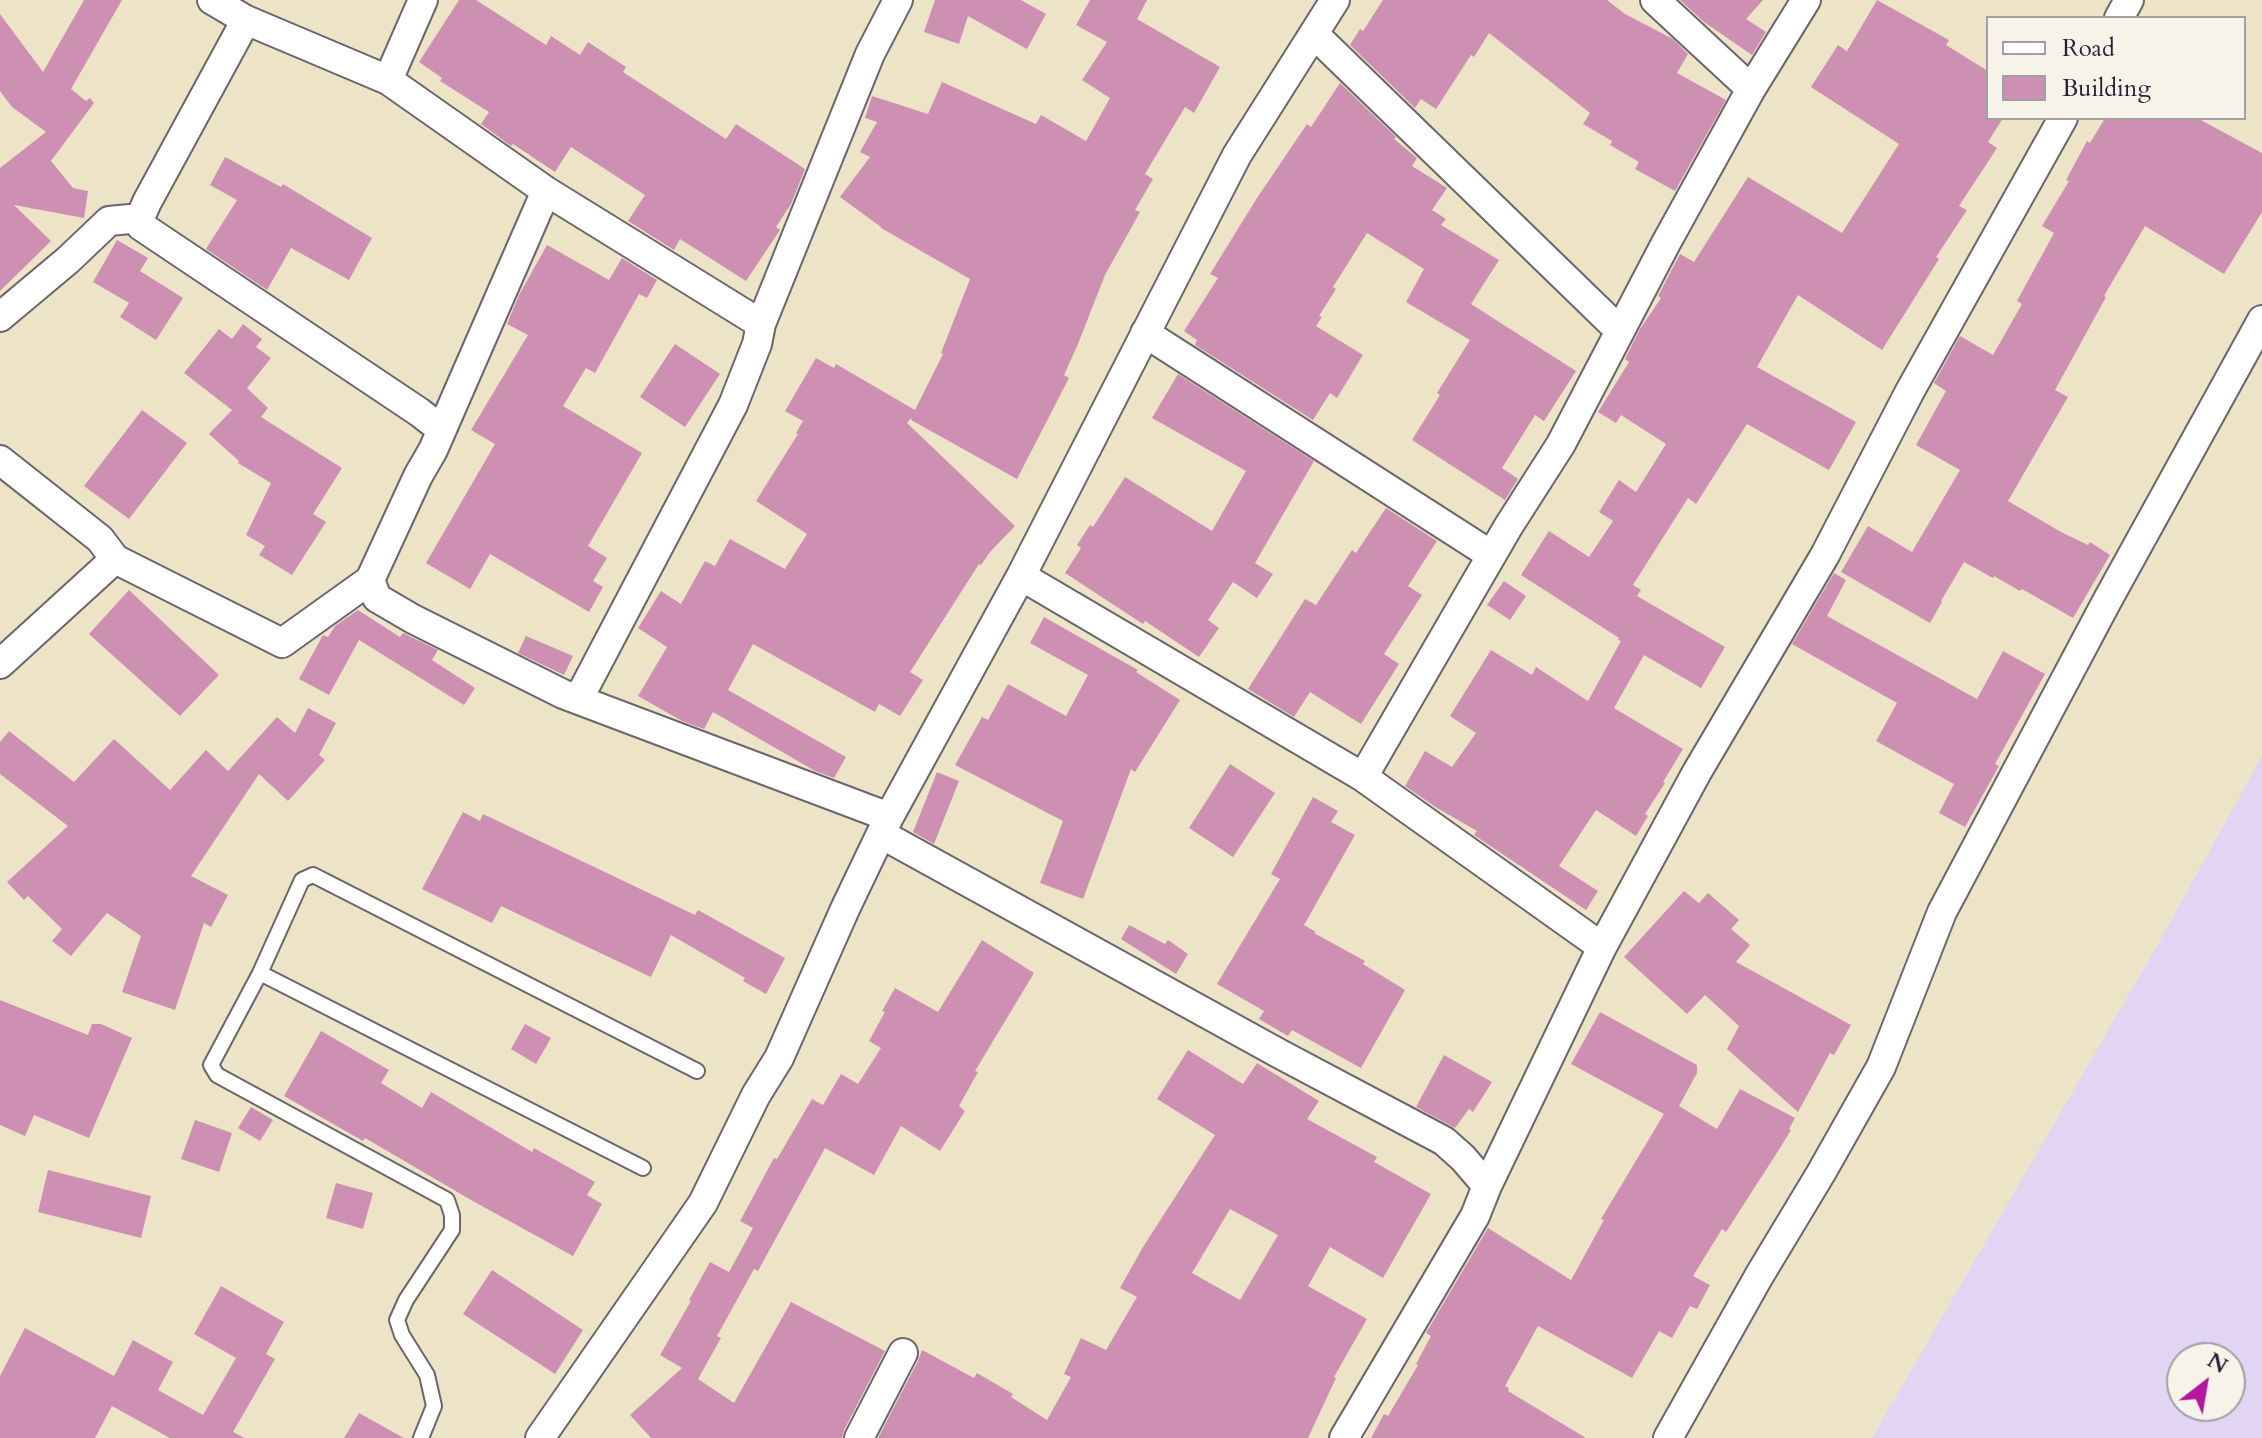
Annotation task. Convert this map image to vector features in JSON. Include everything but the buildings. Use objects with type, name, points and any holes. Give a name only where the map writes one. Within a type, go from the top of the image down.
[{"type":"street","points":[[212,0],[246,20],[388,80],[546,191],[761,324]]},
{"type":"street","points":[[388,80],[423,0]]},
{"type":"street","points":[[579,698],[733,405],[757,344],[761,324],[870,54],[898,0]]},
{"type":"street","points":[[540,1438],[703,1203],[756,1095],[779,1058],[885,826],[1021,576],[1237,155],[1335,0]]},
{"type":"street","points":[[1655,0],[1751,89]]},
{"type":"street","points":[[1363,777],[1491,555],[1561,444],[1751,89],[1806,0]]},
{"type":"street","points":[[246,20],[140,218],[141,226],[441,429]]},
{"type":"street","points":[[1314,34],[1620,331]]},
{"type":"street","points":[[1344,1438],[1475,1216],[1602,947],[1697,772],[1825,555],[1910,391],[2062,120]]},
{"type":"street","points":[[0,460],[100,539],[115,559],[282,643],[370,580],[433,450],[546,191]]},
{"type":"street","points":[[0,317],[109,221],[140,218]]},
{"type":"street","points":[[1668,1438],[1881,1067],[1942,912],[2107,601],[2262,320]]},
{"type":"street","points":[[1145,333],[1491,555]]},
{"type":"street","points":[[0,664],[115,559]]},
{"type":"street","points":[[1021,576],[1363,777],[1602,947]]},
{"type":"street","points":[[370,580],[377,598],[563,694],[885,826],[1280,1054],[1444,1141],[1487,1186]]},
{"type":"street","points":[[859,1438],[903,1353]]},
{"type":"lane","points":[[421,1438],[434,1406],[427,1375],[402,1335],[397,1320],[406,1300],[452,1230],[452,1215],[447,1200],[217,1075],[211,1065],[260,973],[302,880],[313,875],[697,1071]]},
{"type":"lane","points":[[260,973],[643,1168]]},
{"type":"shaded area","points":[[2262,756],[2262,1438],[1872,1438],[2157,946]]}]
